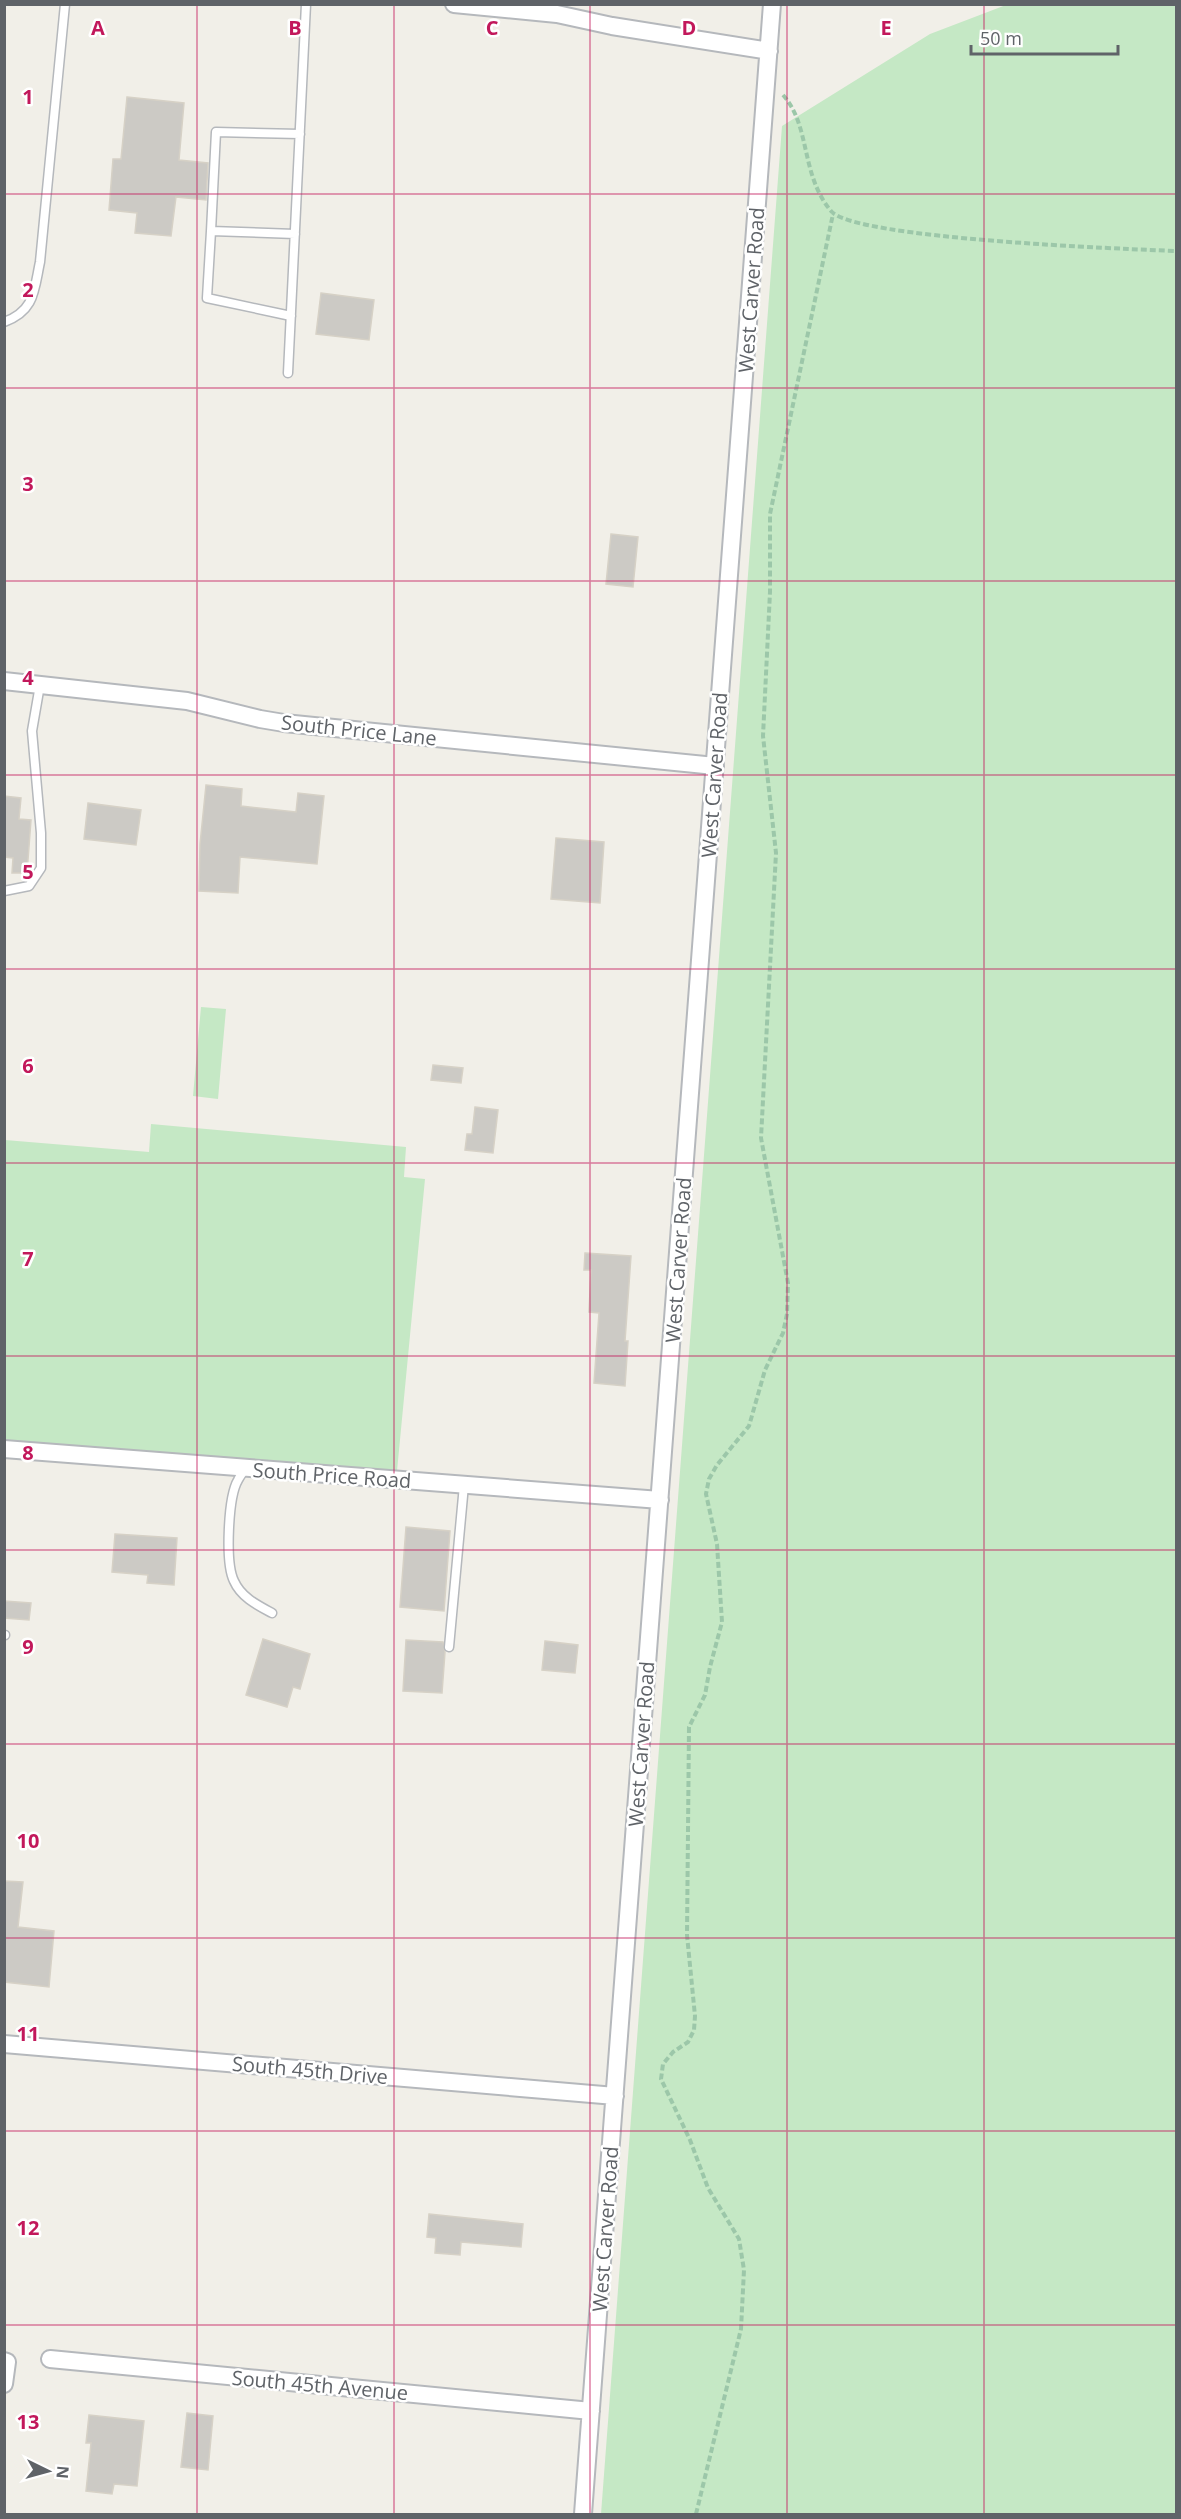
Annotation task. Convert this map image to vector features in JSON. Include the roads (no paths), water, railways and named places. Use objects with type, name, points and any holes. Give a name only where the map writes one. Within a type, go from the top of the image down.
[{"type":"street","points":[[454,4],[556,14],[612,26],[769,51]]},
{"type":"street","name":"West Carver Road","points":[[583,2514],[660,1500],[700,764],[767,77],[772,4]]},
{"type":"street","name":"South Price Lane","points":[[4,681],[187,701],[284,723],[700,764]]},
{"type":"street","name":"South Price Road","points":[[4,1449],[660,1500]]},
{"type":"street","name":"South 45th Drive","points":[[4,2044],[615,2096]]},
{"type":"street","name":"South 45th Avenue","points":[[50,2359],[591,2411]]},
{"type":"street","points":[[4,2384],[6,2362]]},
{"type":"lane","points":[[4,322],[23,312],[32,302],[40,262],[65,4]]},
{"type":"lane","points":[[288,373],[306,4]]},
{"type":"lane","points":[[291,315],[207,298],[216,132],[300,134]]},
{"type":"lane","points":[[211,231],[295,234]]},
{"type":"lane","points":[[4,891],[29,885],[41,868],[41,833],[32,731],[40,686]]},
{"type":"lane","points":[[246,1468],[237,1480],[232,1499],[228,1553],[233,1581],[248,1600],[272,1613]]},
{"type":"lane","points":[[449,1647],[464,1485]]}]
